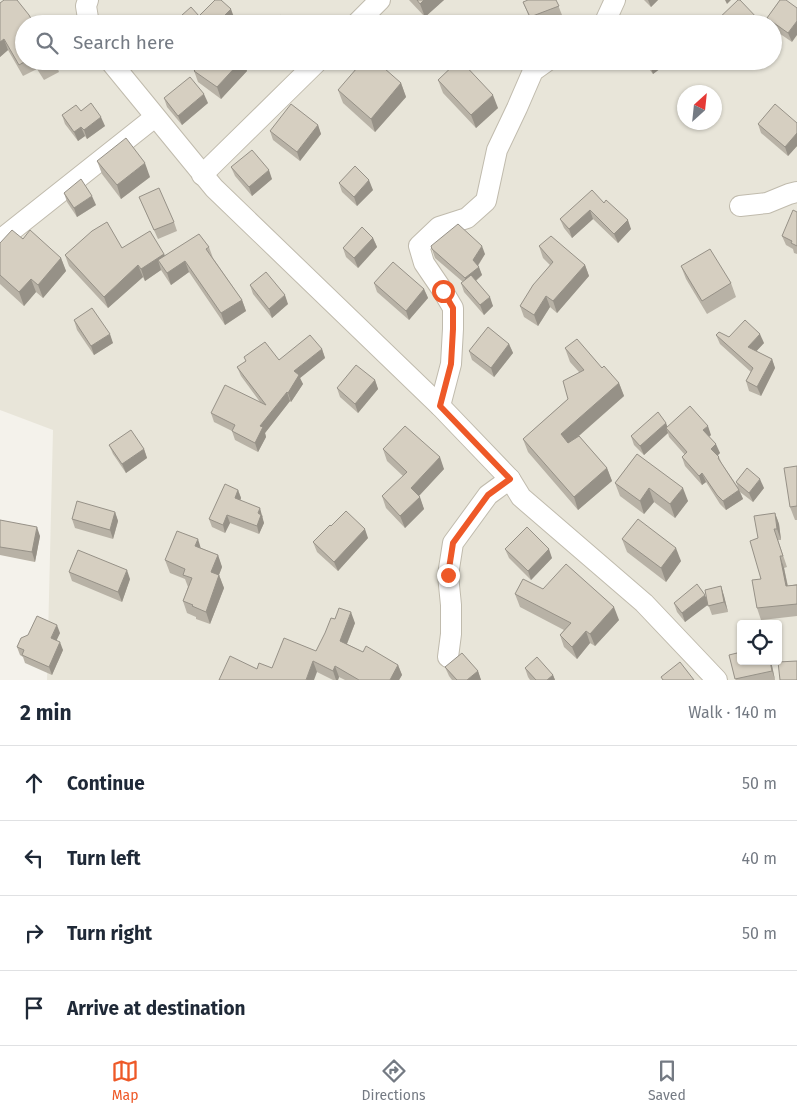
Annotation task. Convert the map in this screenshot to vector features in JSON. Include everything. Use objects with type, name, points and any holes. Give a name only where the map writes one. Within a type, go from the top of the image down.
[{"type":"street","points":[[88,0],[86,6],[88,15]]},
{"type":"street","points":[[365,15],[380,0]]},
{"type":"street","points":[[608,15],[615,0]]},
{"type":"street","points":[[117,70],[214,188],[440,406],[510,479],[521,497],[644,603],[717,680]]},
{"type":"street","points":[[202,175],[309,70]]},
{"type":"street","points":[[440,406],[451,364],[453,308],[424,263],[419,246],[440,227],[467,218],[486,201],[497,150],[534,70]]},
{"type":"street","points":[[0,240],[155,117]]},
{"type":"street","points":[[740,206],[767,203],[797,192]]},
{"type":"street","points":[[448,657],[451,634],[451,605],[448,575],[453,543],[488,495],[510,479]]},
{"type":"shaded area","points":[[0,0],[797,0],[797,680],[47,680],[53,430],[0,410]]},
{"type":"building","points":[[4,0],[17,0],[29,15],[15,15],[15,58],[4,39],[0,42],[0,3]]},
{"type":"building","points":[[215,0],[221,0],[231,9],[225,15],[200,15]]},
{"type":"building","points":[[528,0],[556,0],[559,6],[535,15],[529,15],[523,2]]},
{"type":"building","points":[[740,0],[754,15],[722,15]]},
{"type":"building","points":[[780,0],[786,0],[797,8],[797,21],[788,33],[782,29],[782,15],[769,15]]},
{"type":"building","points":[[191,7],[198,15],[182,15]]},
{"type":"building","points":[[195,70],[233,70],[217,87]]},
{"type":"building","points":[[355,70],[386,70],[401,83],[371,119],[338,90]]},
{"type":"building","points":[[449,70],[469,70],[493,95],[471,115],[438,80]]},
{"type":"building","points":[[190,77],[204,94],[178,116],[164,98]]},
{"type":"building","points":[[91,103],[101,117],[84,130],[81,127],[74,132],[62,115],[76,105],[81,111]]},
{"type":"building","points":[[291,104],[318,125],[297,152],[270,131]]},
{"type":"building","points":[[775,104],[797,123],[797,133],[785,147],[758,124]]},
{"type":"building","points":[[126,138],[145,163],[117,185],[97,161]]},
{"type":"building","points":[[252,150],[269,170],[249,187],[231,167]]},
{"type":"building","points":[[355,166],[369,180],[354,197],[339,183]]},
{"type":"building","points":[[81,179],[92,196],[74,208],[64,193]]},
{"type":"building","points":[[159,188],[174,222],[154,230],[139,197]]},
{"type":"building","points":[[592,190],[604,203],[606,200],[628,220],[614,234],[590,210],[569,229],[560,219]]},
{"type":"building","points":[[793,210],[797,212],[797,246],[782,236]]},
{"type":"building","points":[[107,222],[122,248],[150,231],[164,254],[141,269],[138,265],[104,297],[65,255],[92,231]]},
{"type":"building","points":[[458,224],[482,246],[473,260],[479,267],[465,278],[431,246]]},
{"type":"building","points":[[362,227],[373,238],[354,258],[343,248]]},
{"type":"building","points":[[12,230],[23,239],[30,230],[61,258],[38,285],[31,279],[19,292],[0,275],[0,243]]},
{"type":"building","points":[[199,234],[209,247],[206,249],[242,300],[221,313],[185,261],[167,273],[158,260]]},
{"type":"building","points":[[551,236],[585,265],[553,301],[546,296],[534,315],[520,306],[533,285],[553,262],[539,246]]},
{"type":"building","points":[[710,249],[731,283],[702,301],[681,266]]},
{"type":"building","points":[[393,262],[424,289],[406,311],[374,283]]},
{"type":"building","points":[[266,272],[285,295],[269,309],[250,285]]},
{"type":"building","points":[[471,275],[490,297],[480,305],[461,283]]},
{"type":"building","points":[[92,308],[110,334],[91,346],[74,320]]},
{"type":"building","points":[[745,320],[760,334],[748,347],[772,359],[757,387],[746,381],[753,368],[716,335],[719,332],[729,337]]},
{"type":"building","points":[[488,327],[509,344],[491,368],[469,351]]},
{"type":"building","points":[[310,335],[322,349],[294,371],[299,375],[288,393],[260,426],[263,427],[255,443],[232,431],[235,425],[211,413],[225,385],[266,405],[237,367],[246,361],[244,357],[265,342],[279,360]]},
{"type":"building","points":[[577,339],[602,368],[604,366],[619,383],[561,434],[568,443],[579,436],[607,468],[574,497],[523,439],[568,399],[563,381],[584,370],[565,348]]},
{"type":"building","points":[[356,365],[375,380],[355,404],[337,388]]},
{"type":"building","points":[[690,406],[708,426],[703,430],[716,444],[711,449],[719,457],[739,490],[723,501],[702,473],[699,476],[682,457],[687,452],[666,428]]},
{"type":"building","points":[[658,412],[666,423],[640,446],[631,436]]},
{"type":"building","points":[[405,426],[440,457],[411,488],[420,497],[400,516],[382,496],[407,472],[383,449]]},
{"type":"building","points":[[131,430],[144,449],[122,464],[109,445]]},
{"type":"building","points":[[637,454],[683,488],[670,504],[649,488],[640,501],[615,483]]},
{"type":"building","points":[[797,466],[797,506],[790,507],[784,468]]},
{"type":"building","points":[[747,468],[760,479],[749,493],[736,482]]},
{"type":"building","points":[[225,484],[238,490],[235,498],[260,508],[258,513],[261,515],[257,526],[227,515],[223,525],[209,519]]},
{"type":"building","points":[[77,501],[115,512],[110,530],[72,519]]},
{"type":"building","points":[[346,511],[365,529],[334,562],[313,542]]},
{"type":"building","points":[[775,513],[777,529],[774,529],[783,556],[780,556],[786,586],[797,585],[797,604],[757,608],[752,580],[761,579],[750,541],[758,538],[754,516]]},
{"type":"building","points":[[638,519],[676,548],[661,568],[622,539]]},
{"type":"building","points":[[0,520],[37,527],[32,552],[0,547]]},
{"type":"building","points":[[527,527],[549,549],[528,571],[505,549]]},
{"type":"building","points":[[177,531],[198,539],[195,546],[218,555],[211,572],[219,575],[206,612],[183,601],[192,578],[183,575],[185,569],[165,560]]},
{"type":"building","points":[[78,550],[127,570],[118,592],[69,572]]},
{"type":"building","points":[[566,564],[614,607],[590,634],[586,631],[572,647],[560,635],[571,623],[515,594],[523,579],[543,589]]},
{"type":"building","points":[[697,584],[705,595],[682,613],[674,603]]},
{"type":"building","points":[[721,586],[724,602],[708,606],[705,590]]},
{"type":"building","points":[[339,608],[351,612],[340,641],[363,652],[366,646],[398,665],[390,680],[359,680],[335,666],[333,671],[313,661],[306,680],[219,680],[230,656],[257,669],[259,663],[272,668],[284,638],[316,651],[331,618],[335,619]]},
{"type":"building","points":[[37,616],[57,625],[51,638],[60,642],[49,667],[22,655],[24,650],[17,647],[21,638],[28,635]]},
{"type":"building","points":[[462,653],[478,671],[467,680],[457,680],[445,667]]},
{"type":"building","points":[[737,653],[737,665],[771,665],[772,671],[735,679],[729,655]]},
{"type":"building","points":[[537,657],[553,675],[547,680],[536,680],[525,668]]},
{"type":"building","points":[[797,661],[797,680],[780,680],[778,665],[782,665],[782,662]]},
{"type":"building","points":[[680,662],[694,680],[663,680],[661,677]]},
{"type":"route","points":[[443,291],[453,308],[453,329],[451,364],[440,406],[510,479],[488,495],[453,543],[448,575]]}]
